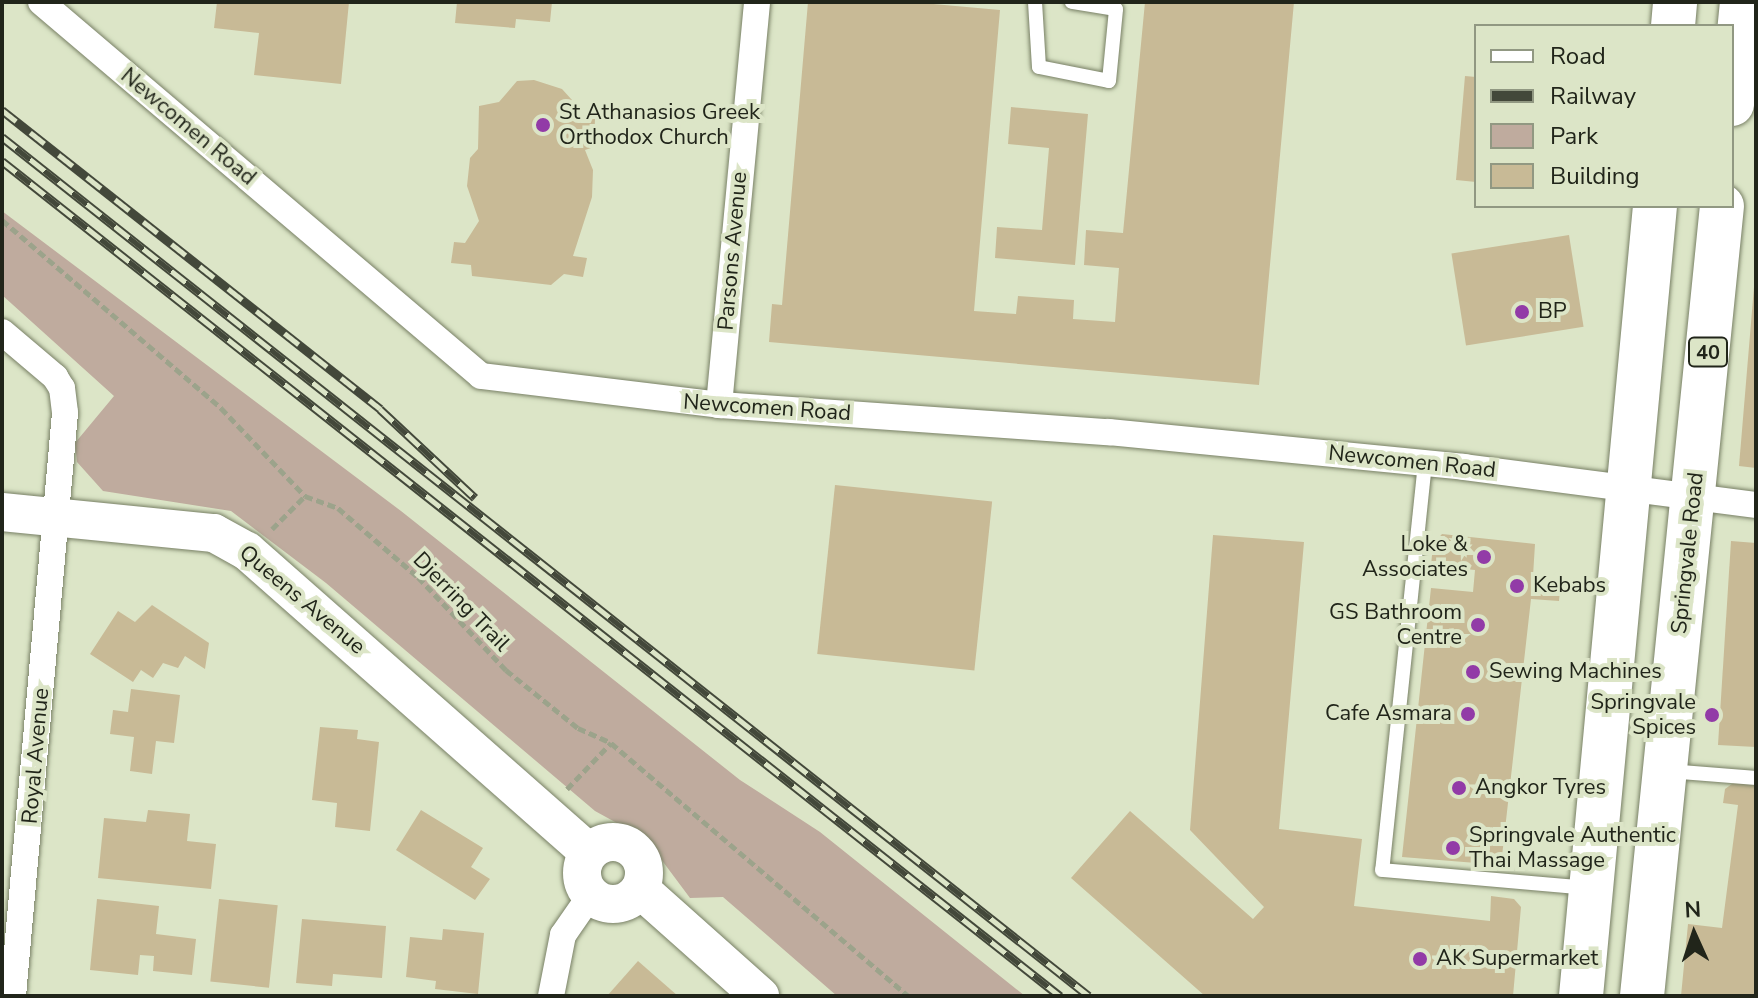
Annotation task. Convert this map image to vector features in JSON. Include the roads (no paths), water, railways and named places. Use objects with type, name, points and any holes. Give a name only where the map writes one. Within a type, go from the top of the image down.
[{"type":"highway","points":[[1673,24],[1675,2]]},
{"type":"highway","points":[[1734,84],[1742,2]]},
{"type":"highway","points":[[1581,996],[1655,208]]},
{"type":"highway","name":"Springvale Road","points":[[1642,996],[1722,208]]},
{"type":"main road","name":"Queens Avenue","points":[[2,512],[214,533],[247,551],[589,852]]},
{"type":"main road","points":[[607,842],[636,852],[644,870],[640,889],[633,898],[611,905],[590,896],[581,879],[589,852],[607,842]]},
{"type":"main road","points":[[640,889],[760,996]]},
{"type":"street","name":"Newcomen Road","points":[[41,2],[481,376],[719,405],[1109,432],[1425,463],[1628,486],[1756,505]]},
{"type":"street","name":"Parsons Avenue","points":[[719,405],[757,2]]},
{"type":"street","points":[[2,332],[62,388],[59,516]]},
{"type":"street","name":"Royal Avenue","points":[[13,996],[59,516]]},
{"type":"street","points":[[551,996],[563,935],[590,896]]},
{"type":"lane","points":[[1035,2],[1039,67],[1109,81],[1116,9],[1072,2]]},
{"type":"lane","points":[[1425,463],[1382,870],[1592,888]]},
{"type":"lane","points":[[1665,770],[1756,778]]},
{"type":"railway","points":[[2,110],[380,409],[475,498]]},
{"type":"railway","points":[[2,137],[1089,996]]},
{"type":"railway","points":[[2,161],[1060,996]]},
{"type":"place","name":"St Athanasios Greek Orthodox Church","points":[[543,125]]},
{"type":"place","name":"BP","points":[[1522,312]]},
{"type":"place","name":"Loke & Associates","points":[[1484,557]]},
{"type":"place","name":"Kebabs","points":[[1517,586]]},
{"type":"place","name":"GS Bathroom Centre","points":[[1478,625]]},
{"type":"place","name":"Sewing Machines","points":[[1473,672]]},
{"type":"place","name":"Cafe Asmara","points":[[1468,714]]},
{"type":"place","name":"Springvale Spices","points":[[1712,715]]},
{"type":"place","name":"Angkor Tyres","points":[[1459,788]]},
{"type":"place","name":"Springvale Authentic Thai Massage","points":[[1453,848]]},
{"type":"place","name":"AK Supermarket","points":[[1420,959]]}]
